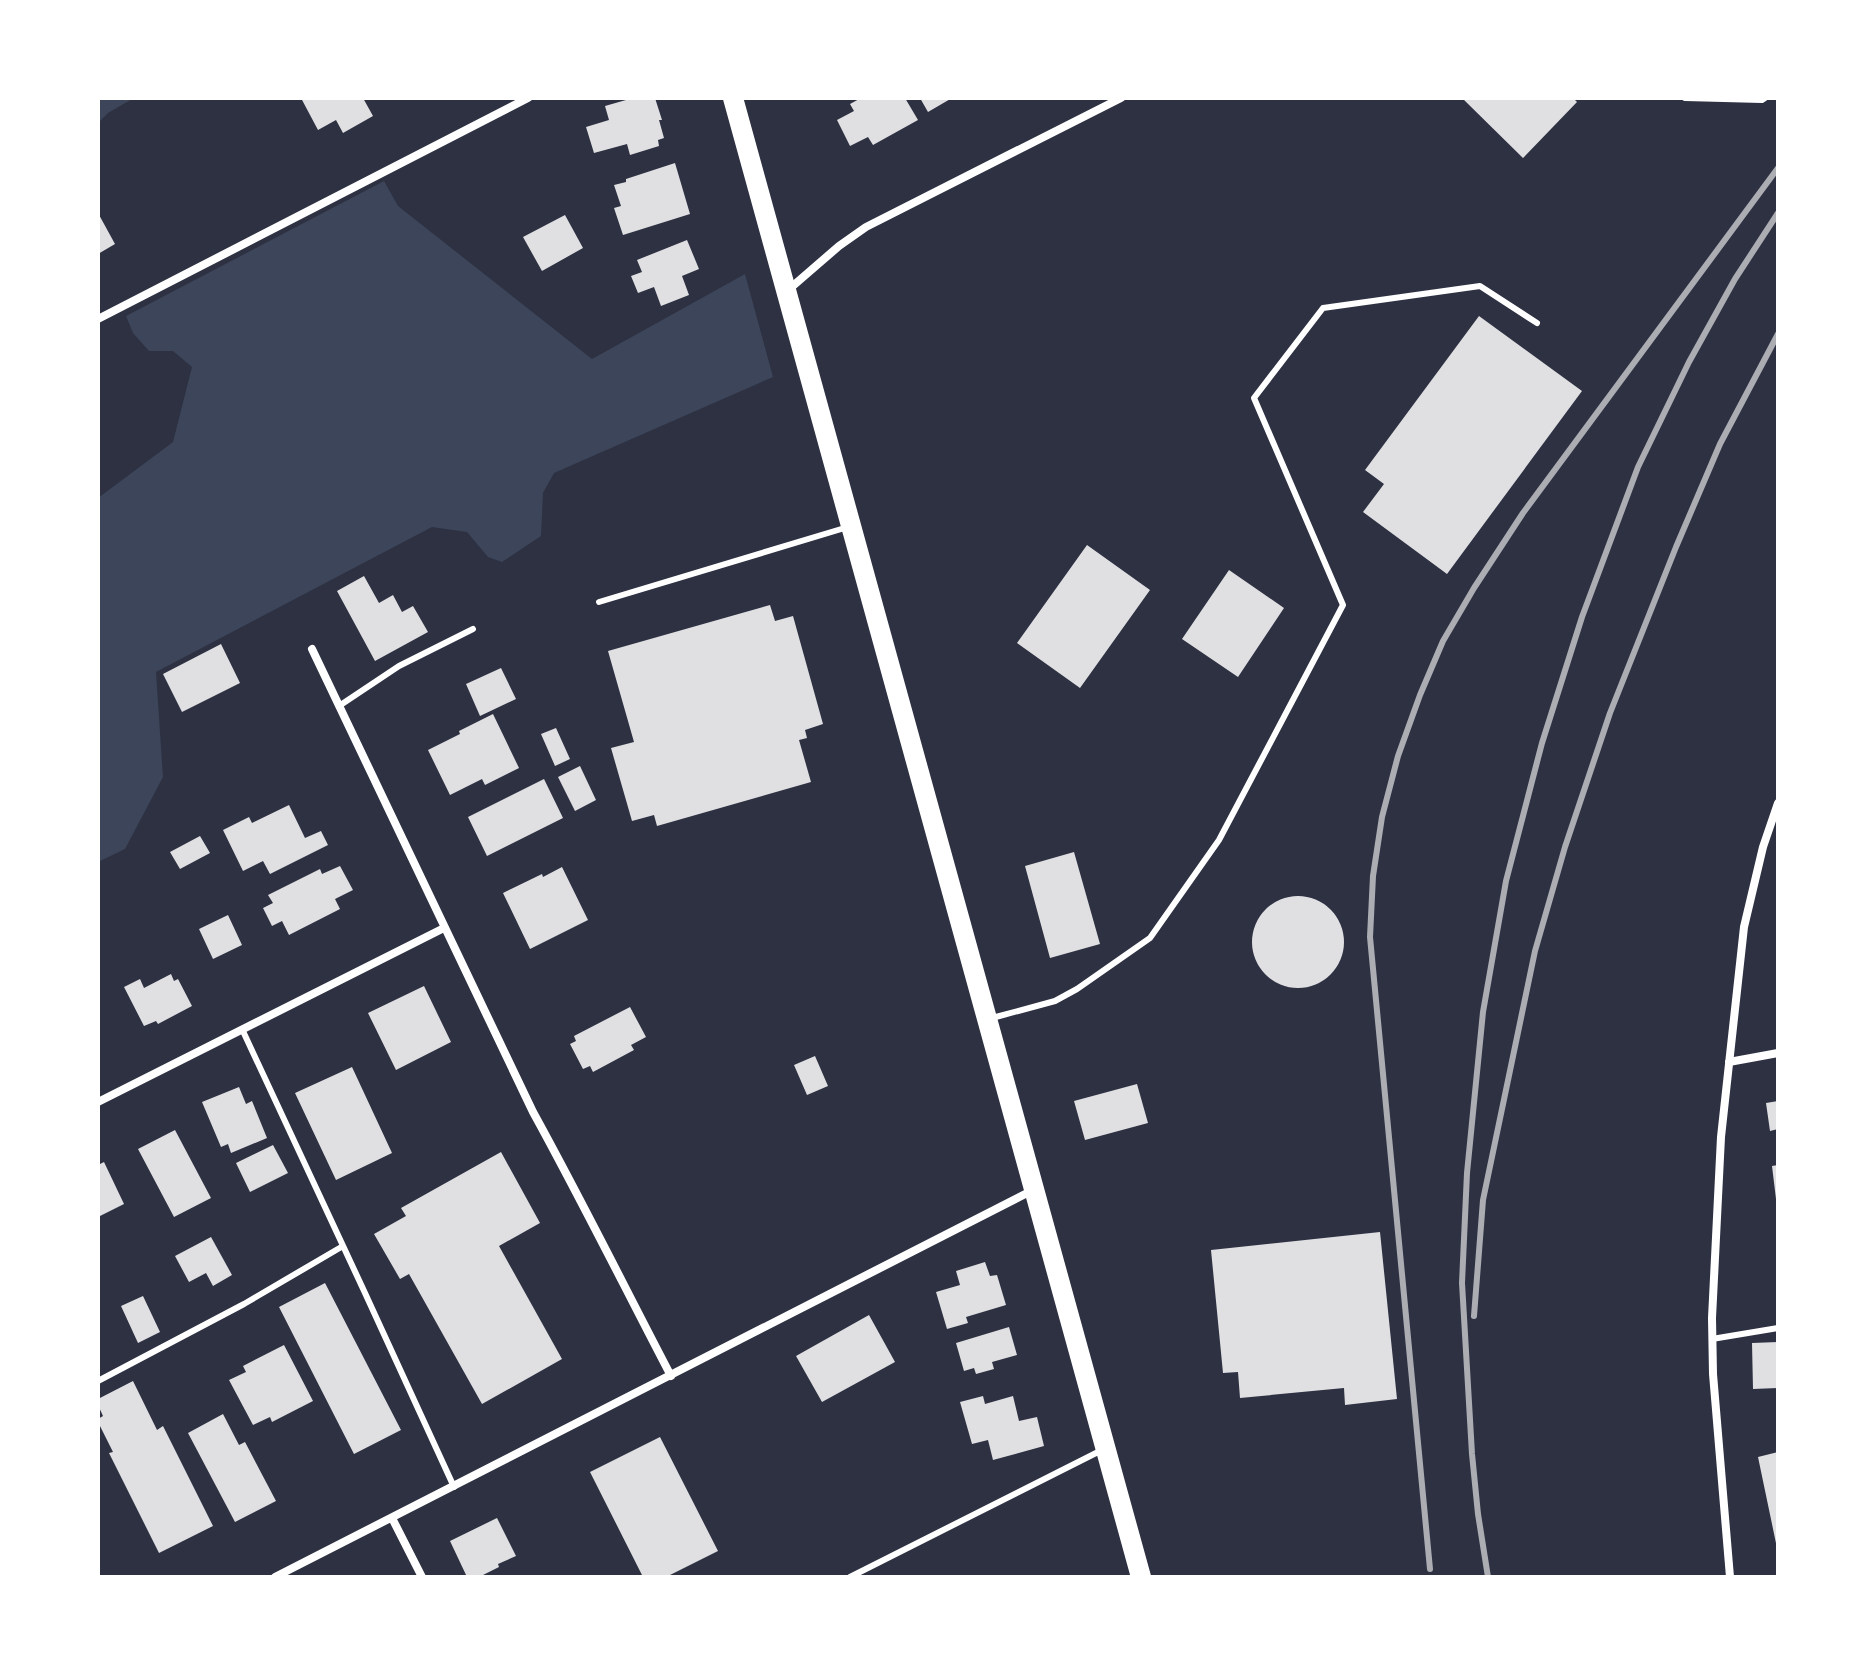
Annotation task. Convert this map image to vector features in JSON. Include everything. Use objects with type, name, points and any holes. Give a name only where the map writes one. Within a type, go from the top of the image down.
[{"type":"main road","points":[[733,98],[1141,1577]]},
{"type":"street","points":[[98,319],[528,98]]},
{"type":"street","points":[[786,292],[866,227],[1121,98]]},
{"type":"street","points":[[312,649],[533,1112],[671,1376]]},
{"type":"street","points":[[1730,1577],[1712,1339],[1721,1137],[1744,927],[1763,847],[1778,803]]},
{"type":"street","points":[[98,1102],[444,928]]},
{"type":"street","points":[[1729,1062],[1778,1053]]},
{"type":"street","points":[[275,1577],[1035,1189]]},
{"type":"street","points":[[392,1518],[422,1577]]},
{"type":"lane","points":[[1685,98],[1765,98]]},
{"type":"lane","points":[[988,1019],[1055,1001],[1150,938],[1219,840],[1343,605],[1254,398],[1323,308],[1480,286],[1537,323]]},
{"type":"lane","points":[[599,602],[851,526]]},
{"type":"lane","points":[[339,706],[399,666],[473,629]]},
{"type":"lane","points":[[242,1029],[454,1487]]},
{"type":"lane","points":[[98,1381],[244,1304],[343,1246]]},
{"type":"lane","points":[[1712,1339],[1778,1328]]},
{"type":"lane","points":[[850,1577],[1106,1448]]},
{"type":"shaded area","points":[[98,98],[134,98],[108,113],[98,123]]},
{"type":"shaded area","points":[[384,181],[398,206],[592,359],[745,274],[773,377],[554,473],[543,493],[541,536],[502,562],[488,557],[467,532],[432,527],[156,672],[163,777],[125,849],[98,862],[98,498],[173,442],[192,367],[173,351],[149,351],[133,333],[126,316]]},
{"type":"building","points":[[301,98],[363,98],[373,116],[343,133],[336,120],[318,130]]},
{"type":"building","points":[[633,98],[655,98],[664,138],[658,140],[659,146],[630,155],[627,144],[594,153],[586,127],[609,120],[605,106]]},
{"type":"building","points":[[861,98],[905,98],[918,120],[873,145],[868,137],[850,146],[837,120],[854,111],[850,104]]},
{"type":"building","points":[[920,98],[952,98],[928,112]]},
{"type":"building","points":[[1462,98],[1573,98],[1577,102],[1523,158]]},
{"type":"building","points":[[675,163],[690,214],[623,235],[614,208],[621,206],[614,185]]},
{"type":"building","points":[[98,213],[115,244],[98,254]]},
{"type":"building","points":[[565,215],[583,248],[542,271],[523,237]]},
{"type":"building","points":[[687,240],[699,269],[682,276],[689,295],[661,306],[654,287],[638,293],[631,276],[642,272],[637,260]]},
{"type":"building","points":[[1479,316],[1582,391],[1447,574],[1363,512],[1384,484],[1365,470]]},
{"type":"building","points":[[1087,545],[1150,590],[1080,688],[1017,643]]},
{"type":"building","points":[[1229,570],[1284,608],[1238,677],[1182,639]]},
{"type":"building","points":[[364,576],[379,603],[393,595],[402,612],[413,606],[428,632],[375,661],[337,591]]},
{"type":"building","points":[[770,605],[775,621],[793,616],[823,724],[805,730],[807,738],[799,740],[811,782],[657,826],[654,815],[632,821],[611,748],[634,742],[608,651]]},
{"type":"building","points":[[221,644],[240,683],[182,712],[163,674]]},
{"type":"building","points":[[501,668],[516,699],[480,716],[466,684]]},
{"type":"building","points":[[493,714],[519,768],[485,785],[482,779],[450,795],[428,750]]},
{"type":"building","points":[[556,728],[570,759],[555,766],[541,734]]},
{"type":"building","points":[[580,766],[596,800],[575,811],[558,777]]},
{"type":"building","points":[[544,779],[563,818],[487,856],[468,817]]},
{"type":"building","points":[[289,805],[305,838],[321,831],[328,845],[270,874],[263,861],[243,871],[223,830],[249,817],[252,823]]},
{"type":"building","points":[[200,836],[210,853],[180,869],[170,852]]},
{"type":"building","points":[[1074,852],[1100,944],[1050,958],[1025,866]]},
{"type":"building","points":[[340,866],[353,890],[335,899],[340,909],[289,935],[282,921],[272,926],[263,908],[273,903],[268,895],[320,869],[322,874]]},
{"type":"building","points":[[562,867],[588,920],[530,949],[503,893]]},
{"type":"building","points":[[1298,896],[1316,899],[1331,909],[1341,924],[1344,942],[1341,960],[1331,975],[1316,985],[1298,988],[1280,985],[1265,975],[1255,960],[1252,942],[1255,924],[1265,909],[1280,899]]},
{"type":"building","points":[[228,915],[242,945],[213,959],[199,929]]},
{"type":"building","points":[[171,974],[174,981],[178,979],[192,1006],[158,1024],[156,1021],[144,1026],[124,987],[140,979],[144,988]]},
{"type":"building","points":[[424,986],[451,1042],[396,1070],[368,1013]]},
{"type":"building","points":[[630,1007],[646,1037],[631,1045],[634,1050],[593,1072],[590,1066],[583,1069],[570,1044],[576,1041],[574,1036]]},
{"type":"building","points":[[815,1056],[828,1086],[807,1095],[794,1065]]},
{"type":"building","points":[[352,1067],[392,1153],[336,1180],[295,1093]]},
{"type":"building","points":[[1137,1084],[1148,1123],[1085,1140],[1074,1101]]},
{"type":"building","points":[[239,1087],[246,1104],[252,1101],[267,1138],[231,1153],[228,1144],[221,1147],[202,1102]]},
{"type":"building","points":[[1778,1101],[1778,1129],[1770,1131],[1766,1103]]},
{"type":"building","points":[[175,1130],[211,1198],[174,1217],[138,1149]]},
{"type":"building","points":[[273,1145],[288,1173],[250,1192],[236,1163]]},
{"type":"building","points":[[501,1152],[540,1223],[499,1246],[562,1359],[482,1404],[409,1274],[400,1279],[374,1234],[406,1216],[401,1208]]},
{"type":"building","points":[[104,1162],[124,1204],[98,1217],[98,1165]]},
{"type":"building","points":[[1778,1165],[1778,1199],[1776,1199],[1772,1166]]},
{"type":"building","points":[[1380,1232],[1397,1399],[1345,1405],[1344,1388],[1240,1398],[1238,1372],[1223,1373],[1211,1250]]},
{"type":"building","points":[[211,1237],[232,1275],[213,1286],[206,1273],[189,1282],[175,1256]]},
{"type":"building","points":[[985,1262],[990,1276],[997,1275],[1006,1305],[966,1317],[968,1323],[947,1329],[936,1292],[960,1285],[956,1271]]},
{"type":"building","points":[[325,1283],[401,1430],[354,1454],[279,1307]]},
{"type":"building","points":[[143,1296],[160,1332],[138,1343],[121,1306]]},
{"type":"building","points":[[869,1315],[895,1362],[822,1402],[796,1356]]},
{"type":"building","points":[[1009,1327],[1017,1355],[992,1362],[994,1369],[976,1374],[974,1368],[964,1371],[956,1343]]},
{"type":"building","points":[[1778,1342],[1778,1388],[1753,1389],[1752,1343]]},
{"type":"building","points":[[284,1345],[313,1401],[272,1422],[270,1417],[253,1425],[229,1380],[246,1372],[243,1366]]},
{"type":"building","points":[[133,1381],[157,1430],[163,1426],[213,1526],[159,1553],[109,1453],[113,1452],[98,1422],[103,1416],[98,1399]]},
{"type":"building","points":[[983,1396],[985,1404],[1013,1396],[1019,1421],[1037,1417],[1044,1446],[993,1460],[988,1440],[972,1444],[960,1402]]},
{"type":"building","points":[[223,1414],[239,1445],[245,1442],[276,1501],[235,1522],[188,1433]]},
{"type":"building","points":[[660,1437],[718,1551],[666,1577],[643,1577],[590,1472]]},
{"type":"building","points":[[1778,1452],[1778,1548],[1777,1548],[1758,1457]]},
{"type":"building","points":[[497,1518],[516,1556],[479,1577],[467,1577],[450,1541]]},
{"type":"railway","points":[[1430,1569],[1370,937],[1373,876],[1382,817],[1398,756],[1420,695],[1443,641],[1474,588],[1523,513],[1778,168]]},
{"type":"railway","points":[[1488,1577],[1472,1454],[1462,1283],[1467,1173],[1483,1012],[1506,881],[1542,743],[1582,617],[1638,467],[1689,362],[1735,279],[1778,213]]},
{"type":"railway","points":[[1474,1316],[1483,1200],[1535,951],[1565,847],[1610,713],[1676,547],[1720,444],[1778,334]]}]
